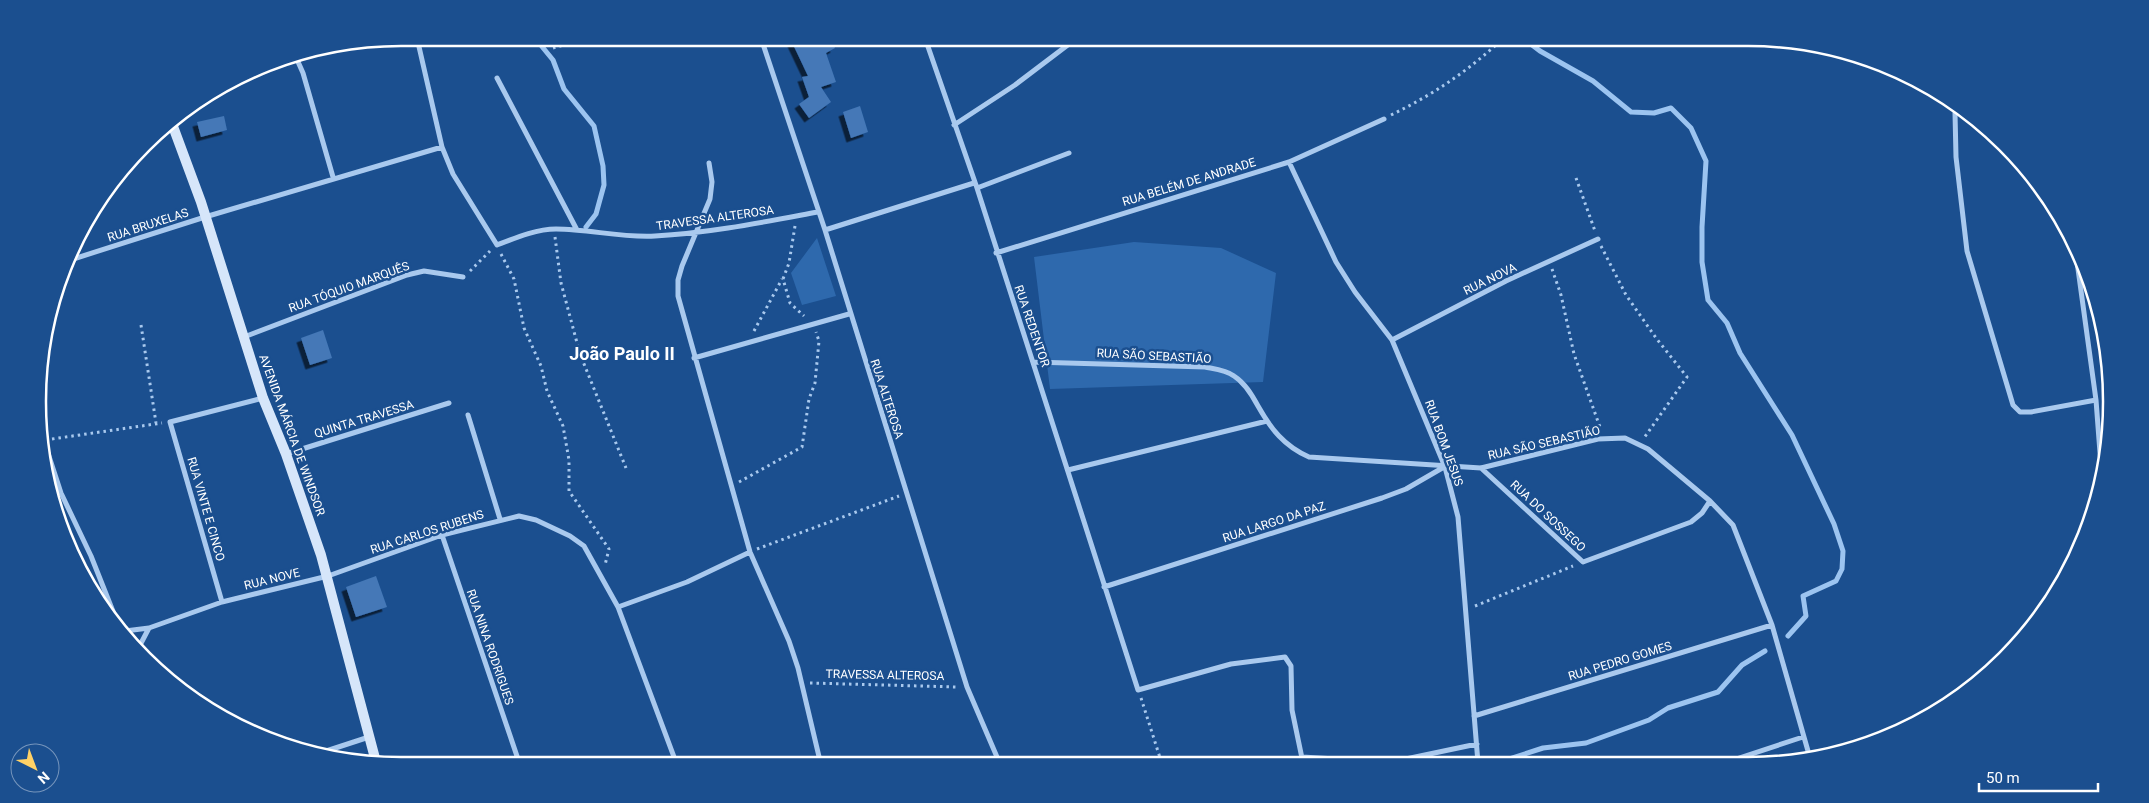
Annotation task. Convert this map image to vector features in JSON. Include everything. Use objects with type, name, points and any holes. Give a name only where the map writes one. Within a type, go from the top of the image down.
[{"type":"street","points":[[419,46],[442,147],[454,174],[497,245]]},
{"type":"street","name":"RUA ALTEROSA","points":[[764,46],[825,230],[967,687],[997,757]]},
{"type":"street","name":"RUA REDENTOR","points":[[928,46],[976,186],[1138,690]]},
{"type":"street","points":[[954,125],[1016,85],[1067,46]]},
{"type":"street","points":[[298,62],[304,73],[333,177]]},
{"type":"street","points":[[497,78],[577,230]]},
{"type":"street","points":[[1955,113],[1956,157],[1967,251],[2013,405],[2020,412],[2031,412],[2096,400]]},
{"type":"street","name":"RUA BELÉM DE ANDRADE","points":[[996,252],[1289,162],[1384,119]]},
{"type":"street","name":"AVENIDA MÁRCIA DE WINDSOR","points":[[174,129],[205,216],[263,398],[286,454],[328,576],[374,756]]},
{"type":"street","name":"RUA BRUXELAS","points":[[77,258],[333,177],[442,147]]},
{"type":"street","points":[[825,230],[976,186],[1069,153]]},
{"type":"street","name":"RUA BOM JESUS","points":[[1289,162],[1336,262],[1355,292],[1392,340],[1445,467],[1458,517],[1478,757]]},
{"type":"street","points":[[709,163],[712,182],[710,199],[694,233],[678,280],[678,296],[750,552],[789,641],[802,683],[819,757]]},
{"type":"street","name":"TRAVESSA ALTEROSA","points":[[497,245],[517,237],[554,229],[628,237],[694,233],[818,212]]},
{"type":"street","name":"RUA NOVA","points":[[1392,340],[1549,261],[1598,239]]},
{"type":"street","name":"RUA TÓQUIO MARQUÊS","points":[[244,337],[407,275],[424,271],[463,277]]},
{"type":"street","points":[[2079,273],[2096,400],[2100,449]]},
{"type":"street","points":[[694,358],[850,314]]},
{"type":"street","name":"RUA SÃO SEBASTIÃO","points":[[1033,362],[1205,367],[1223,370],[1234,375],[1245,385],[1267,421],[1284,443],[1309,457],[1481,468],[1604,439],[1625,438],[1648,448],[1710,501],[1733,526],[1772,625],[1808,752]]},
{"type":"street","points":[[170,422],[263,398]]},
{"type":"street","name":"QUINTA TRAVESSA","points":[[286,454],[448,404]]},
{"type":"street","points":[[468,415],[500,519]]},
{"type":"street","points":[[1068,470],[1267,421]]},
{"type":"street","name":"RUA VINTE E CINCO","points":[[170,422],[222,602]]},
{"type":"street","points":[[52,466],[61,493],[91,556],[110,605]]},
{"type":"street","name":"RUA LARGO DA PAZ","points":[[1104,587],[1382,498],[1406,489],[1445,467]]},
{"type":"street","name":"RUA DO SOSSEGO","points":[[1481,468],[1583,562],[1691,522],[1702,513],[1710,501]]},
{"type":"street","name":"RUA CARLOS RUBENS","points":[[328,576],[442,535],[500,519],[519,516],[536,520],[570,536],[584,546],[618,607],[674,757]]},
{"type":"street","name":"RUA NINA RODRIGUES","points":[[442,535],[517,757]]},
{"type":"street","points":[[618,607],[687,582],[750,552]]},
{"type":"street","name":"RUA NOVE","points":[[130,630],[150,628],[222,602],[328,576]]},
{"type":"street","name":"RUA PEDRO GOMES","points":[[1474,716],[1772,625]]},
{"type":"street","points":[[141,643],[150,628]]},
{"type":"street","points":[[1138,690],[1231,664],[1285,658],[1290,666],[1292,710],[1302,757]]},
{"type":"street","points":[[330,750],[368,737]]},
{"type":"street","points":[[1740,757],[1803,737]]},
{"type":"street","points":[[1415,757],[1477,744]]},
{"type":"path","points":[[554,48],[561,46]]},
{"type":"path","points":[[1384,119],[1421,100],[1464,73],[1495,46]]},
{"type":"path","points":[[1576,178],[1598,239],[1626,295],[1656,338],[1687,377],[1640,445]]},
{"type":"path","points":[[749,341],[783,279],[789,263],[796,216]]},
{"type":"path","points":[[554,229],[562,283],[580,354],[626,468]]},
{"type":"path","points":[[463,277],[497,245],[514,279],[524,328],[541,366],[547,391],[563,426],[569,460],[569,491],[609,549],[601,578]]},
{"type":"path","points":[[1549,261],[1561,295],[1574,354],[1604,439]]},
{"type":"path","points":[[732,486],[802,447],[809,398],[815,383],[819,342],[813,323],[790,303],[783,279]]},
{"type":"path","points":[[141,325],[156,424]]},
{"type":"path","points":[[48,440],[170,422]]},
{"type":"path","points":[[750,552],[906,493]]},
{"type":"path","points":[[1466,610],[1583,562]]},
{"type":"path","name":"TRAVESSA ALTEROSA","points":[[802,683],[967,687]]},
{"type":"path","points":[[1138,690],[1160,757]]},
{"type":"shaded area","points":[[817,238],[836,296],[802,305],[791,273]]},
{"type":"shaded area","points":[[1134,242],[1221,248],[1276,273],[1263,382],[1050,389],[1034,257]]},
{"type":"building","points":[[794,46],[834,46],[835,48],[826,53],[836,82],[821,87],[831,102],[809,118],[799,104],[809,97],[802,77],[808,76]]},
{"type":"building","points":[[860,106],[868,132],[851,138],[843,112]]},
{"type":"building","points":[[224,116],[227,130],[201,137],[197,122]]},
{"type":"building","points":[[323,330],[332,358],[310,365],[301,338]]},
{"type":"building","points":[[376,576],[387,607],[356,617],[346,587]]},
{"type":"waterway","points":[[542,46],[553,60],[564,89],[594,126],[603,166],[604,185],[596,214],[586,227]]},
{"type":"waterway","points":[[1533,46],[1593,81],[1631,112],[1654,113],[1671,108],[1691,128],[1706,161],[1702,262],[1708,300],[1727,323],[1740,353],[1792,435],[1834,524],[1843,551],[1842,569],[1836,581],[1803,596],[1806,616],[1788,636]]},
{"type":"waterway","points":[[1515,757],[1543,748],[1586,743],[1649,720],[1668,708],[1718,692],[1742,665],[1765,651]]},
{"type":"district","name":"João Paulo II","points":[[622,354]]}]
